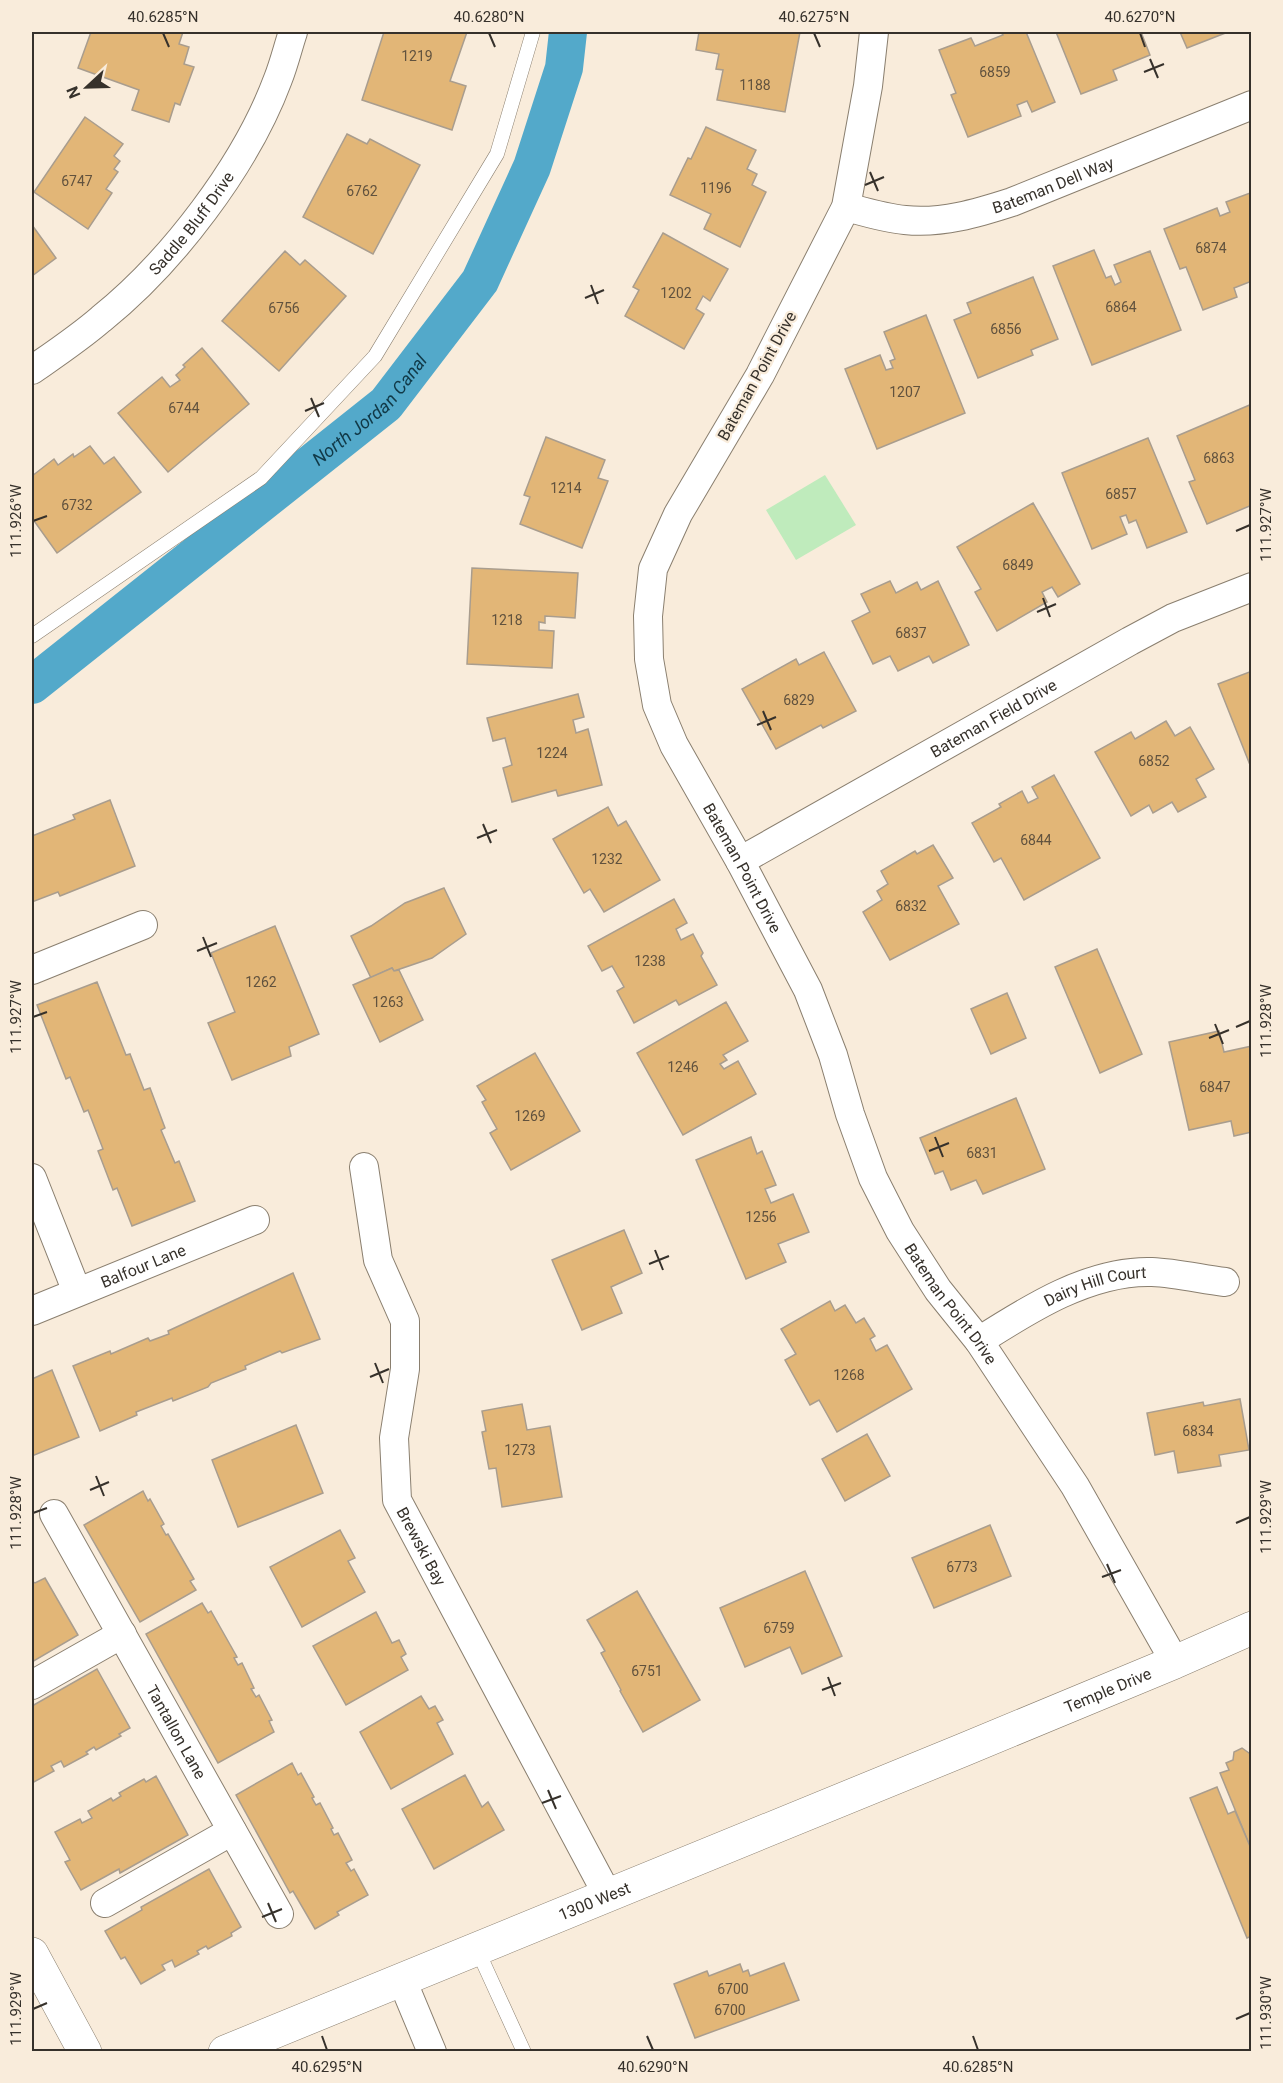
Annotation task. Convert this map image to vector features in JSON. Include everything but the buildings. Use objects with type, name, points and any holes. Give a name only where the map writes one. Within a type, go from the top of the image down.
[{"type":"main road","name":"Temple Drive","points":[[963,1750],[1251,1628]]},
{"type":"main road","name":"1300 West","points":[[225,2052],[963,1750]]},
{"type":"main road","points":[[32,1954],[85,2052]]},
{"type":"street","name":"Saddle Bluff Drive","points":[[32,370],[101,320],[127,297],[193,224],[245,147],[278,80],[293,32]]},
{"type":"street","name":"Bateman Point Drive","points":[[874,32],[864,107],[846,207],[760,375],[678,514],[653,569],[648,616],[649,659],[657,705],[674,745],[740,861],[808,990],[833,1055],[850,1114],[873,1178],[900,1231],[938,1290],[979,1341],[1075,1486],[1174,1662]]},
{"type":"street","name":"Bateman Dell Way","points":[[846,207],[908,220],[947,219],[976,213],[1012,202],[1251,105]]},
{"type":"street","name":"Bateman Field Drive","points":[[740,861],[1130,641],[1173,618],[1251,586]]},
{"type":"street","points":[[32,970],[143,925]]},
{"type":"street","name":"Brewski Bay","points":[[364,1167],[378,1260],[405,1321],[405,1369],[394,1438],[397,1500],[607,1894]]},
{"type":"street","points":[[32,1178],[77,1292]]},
{"type":"street","name":"Balfour Lane","points":[[32,1311],[255,1220]]},
{"type":"street","name":"Dairy Hill Court","points":[[979,1341],[1040,1303],[1074,1288],[1117,1276],[1151,1272],[1225,1282]]},
{"type":"street","name":"Tantallon Lane","points":[[54,1514],[279,1914]]},
{"type":"street","points":[[32,1685],[122,1634]]},
{"type":"street","points":[[105,1903],[232,1831]]},
{"type":"street","points":[[402,1980],[433,2051]]},
{"type":"lane","points":[[32,636],[261,478],[375,356],[497,154],[533,32]]},
{"type":"lane","points":[[477,1949],[524,2052]]},
{"type":"green space","points":[[825,475],[856,525],[796,560],[766,510]]},
{"type":"waterway","name":"North Jordan Canal","points":[[32,685],[386,404],[480,281],[532,167],[564,68],[568,32]]}]
